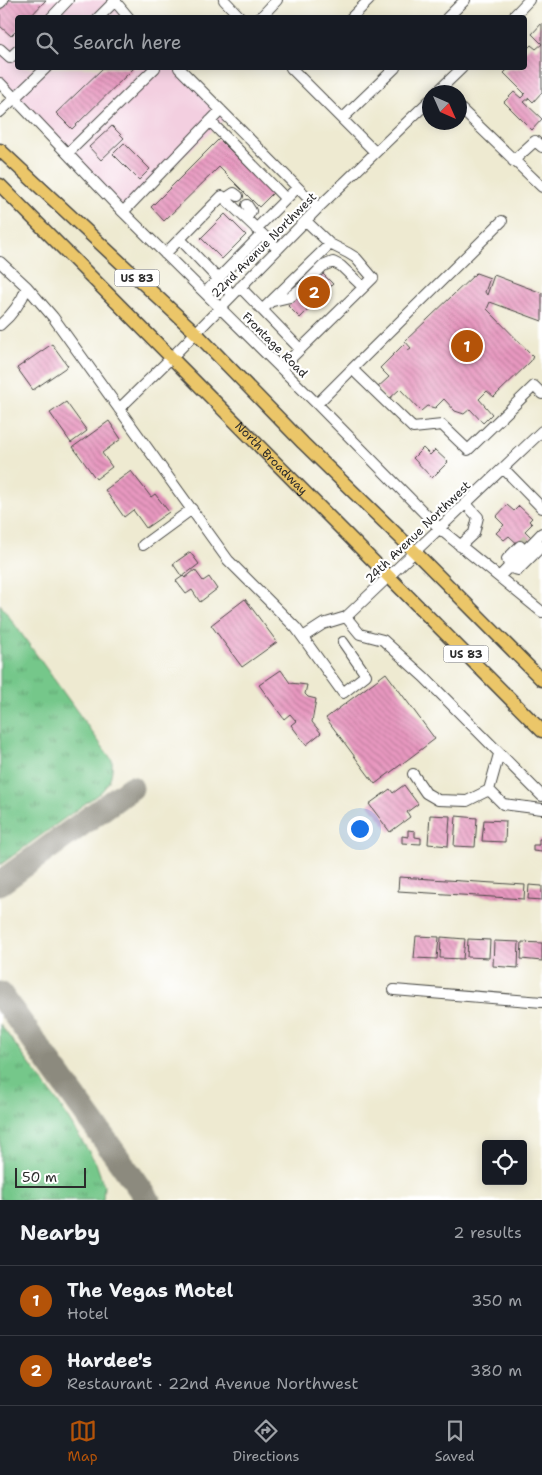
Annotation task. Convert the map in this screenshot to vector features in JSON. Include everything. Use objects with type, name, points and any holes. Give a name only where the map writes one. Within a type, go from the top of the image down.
[{"type":"main road","name":"US 83","points":[[0,150],[196,333],[542,680]]},
{"type":"main road","name":"North Broadway","points":[[0,185],[542,731]]},
{"type":"street","points":[[0,3],[3,0]]},
{"type":"street","points":[[53,15],[68,0]]},
{"type":"street","points":[[101,15],[115,0],[127,15]]},
{"type":"street","points":[[224,0],[238,15]]},
{"type":"street","points":[[263,15],[277,0]]},
{"type":"street","points":[[354,15],[369,0]]},
{"type":"street","points":[[450,15],[465,0]]},
{"type":"street","points":[[515,15],[529,0]]},
{"type":"street","points":[[0,49],[10,58],[15,53]]},
{"type":"street","points":[[0,112],[44,70]]},
{"type":"street","points":[[68,153],[153,70]]},
{"type":"street","points":[[181,70],[318,208]]},
{"type":"street","points":[[297,70],[375,152]]},
{"type":"street","points":[[342,119],[393,70]]},
{"type":"street","points":[[446,85],[460,70]]},
{"type":"street","name":"Frontage Road","points":[[0,83],[123,212],[440,529],[542,612]]},
{"type":"street","name":"22nd Avenue Northwest","points":[[118,408],[171,358],[318,208],[422,108]]},
{"type":"street","points":[[123,212],[221,110]]},
{"type":"street","points":[[467,115],[542,187]]},
{"type":"street","points":[[210,121],[286,198]]},
{"type":"street","points":[[513,161],[535,140],[542,147]]},
{"type":"street","points":[[205,293],[259,232],[286,198],[297,188]]},
{"type":"street","points":[[225,199],[234,193],[238,196]]},
{"type":"street","points":[[165,254],[222,196],[278,249]]},
{"type":"street","points":[[246,205],[251,211],[246,219]]},
{"type":"street","points":[[280,368],[372,278],[356,258],[330,244],[306,221]]},
{"type":"street","points":[[317,404],[502,221]]},
{"type":"street","points":[[180,239],[232,295]]},
{"type":"street","points":[[262,310],[330,244]]},
{"type":"street","points":[[0,262],[53,317],[228,560],[303,637],[343,693],[366,675],[343,642]]},
{"type":"street","points":[[271,301],[290,297],[323,266],[333,262],[341,266],[363,287]]},
{"type":"street","points":[[240,287],[300,349]]},
{"type":"street","points":[[0,325],[11,316],[22,301],[27,288]]},
{"type":"street","points":[[352,369],[413,428],[442,425],[468,450],[534,386],[542,394]]},
{"type":"street","name":"24th Avenue Northwest","points":[[303,637],[322,624],[346,617],[416,553],[542,431]]},
{"type":"street","points":[[503,468],[542,508]]},
{"type":"street","points":[[460,546],[474,533],[478,517],[466,504]]},
{"type":"street","points":[[143,545],[192,509]]},
{"type":"street","points":[[530,536],[542,532]]},
{"type":"street","points":[[499,577],[510,568],[542,532]]},
{"type":"street","points":[[510,568],[507,558],[520,546]]},
{"type":"street","points":[[510,568],[518,570],[542,546]]},
{"type":"street","points":[[346,617],[360,634],[383,640],[424,677],[542,796]]},
{"type":"street","points":[[413,774],[426,793],[438,800],[467,801],[489,790],[499,754]]},
{"type":"street","points":[[489,790],[503,804],[542,809]]},
{"type":"street","points":[[394,990],[542,1002]]},
{"type":"shaded area","points":[[0,0],[115,0],[128,15],[15,15],[15,70],[181,70],[227,117],[125,209],[0,81]]},
{"type":"green space","points":[[0,604],[112,760],[112,765],[110,778],[101,792],[0,865]]},
{"type":"green space","points":[[0,1024],[59,1104],[96,1163],[104,1186],[103,1200],[0,1200]]},
{"type":"building","points":[[9,0],[46,0],[32,15],[15,15],[15,32],[11,36],[0,26],[0,8]]},
{"type":"building","points":[[542,23],[542,44],[532,34]]},
{"type":"building","points":[[542,44],[542,92],[533,102],[529,98],[524,102],[542,119],[532,130],[504,102],[514,92],[521,98],[525,94],[504,73],[507,70],[527,70],[527,49],[531,45],[536,49]]},
{"type":"building","points":[[101,70],[132,70],[72,129],[56,113]]},
{"type":"building","points":[[112,126],[124,138],[101,160],[89,147]]},
{"type":"building","points":[[219,139],[273,193],[259,207],[219,167],[164,221],[151,207]]},
{"type":"building","points":[[124,143],[150,169],[139,180],[113,154]]},
{"type":"building","points":[[225,214],[246,235],[222,259],[201,238]]},
{"type":"building","points":[[322,273],[333,284],[300,318],[288,306],[305,289],[300,284],[304,280]]},
{"type":"building","points":[[476,273],[490,278],[485,292],[487,295],[494,275],[542,293],[542,321],[490,302],[487,309],[533,356],[531,361],[494,397],[487,391],[479,399],[492,414],[483,423],[470,409],[464,414],[455,411],[444,399],[435,408],[427,406],[421,411],[400,389],[388,400],[377,388],[389,377],[380,368],[403,345],[408,350],[411,348],[405,341]]},
{"type":"building","points":[[52,344],[68,366],[33,390],[17,368]]},
{"type":"building","points":[[66,402],[87,431],[71,443],[50,413]]},
{"type":"building","points":[[109,421],[121,439],[102,453],[112,467],[96,479],[73,447]]},
{"type":"building","points":[[423,448],[430,455],[435,450],[448,462],[432,478],[413,458]]},
{"type":"building","points":[[131,471],[151,497],[155,494],[169,512],[146,528],[133,510],[124,517],[105,490]]},
{"type":"building","points":[[507,505],[514,511],[519,506],[532,518],[529,521],[532,524],[525,531],[532,538],[523,549],[509,536],[504,540],[496,533],[504,525],[496,517]]},
{"type":"building","points":[[190,552],[199,564],[182,577],[173,564]]},
{"type":"building","points":[[195,570],[203,581],[209,577],[217,589],[200,602],[192,590],[186,594],[176,581],[183,576],[185,578]]},
{"type":"building","points":[[245,599],[277,642],[242,667],[211,625]]},
{"type":"building","points":[[281,670],[290,683],[307,685],[305,694],[316,699],[312,722],[321,733],[306,745],[291,725],[296,721],[290,714],[284,719],[259,685]]},
{"type":"building","points":[[386,673],[435,739],[375,784],[326,718]]},
{"type":"building","points":[[404,785],[418,804],[407,812],[410,817],[390,832],[369,804],[390,789],[393,793]]},
{"type":"building","points":[[430,815],[450,816],[448,846],[428,844]]},
{"type":"building","points":[[456,816],[477,818],[475,847],[454,846]]},
{"type":"building","points":[[484,820],[506,821],[505,842],[482,841]]},
{"type":"building","points":[[408,830],[415,831],[415,837],[421,838],[421,844],[402,843],[402,836],[408,837]]},
{"type":"building","points":[[539,839],[542,839],[542,852],[533,851],[533,845],[539,845]]},
{"type":"building","points":[[399,877],[525,885],[524,899],[398,891]]},
{"type":"building","points":[[529,885],[542,886],[542,900],[528,899]]},
{"type":"building","points":[[416,936],[439,937],[437,959],[414,958]]},
{"type":"building","points":[[441,937],[465,939],[463,959],[440,958]]},
{"type":"building","points":[[468,939],[490,940],[489,958],[467,957]]},
{"type":"building","points":[[494,941],[519,942],[518,968],[493,966]]},
{"type":"building","points":[[522,942],[542,943],[542,961],[521,959]]},
{"type":"taxiway","points":[[0,883],[131,788]]},
{"type":"taxiway","points":[[0,994],[148,1200]]},
{"type":"tunnel","points":[[520,546],[530,536]]},
{"type":"place","name":"Hardee's","points":[[314,292]]},
{"type":"place","name":"The Vegas Motel","points":[[467,346]]}]
